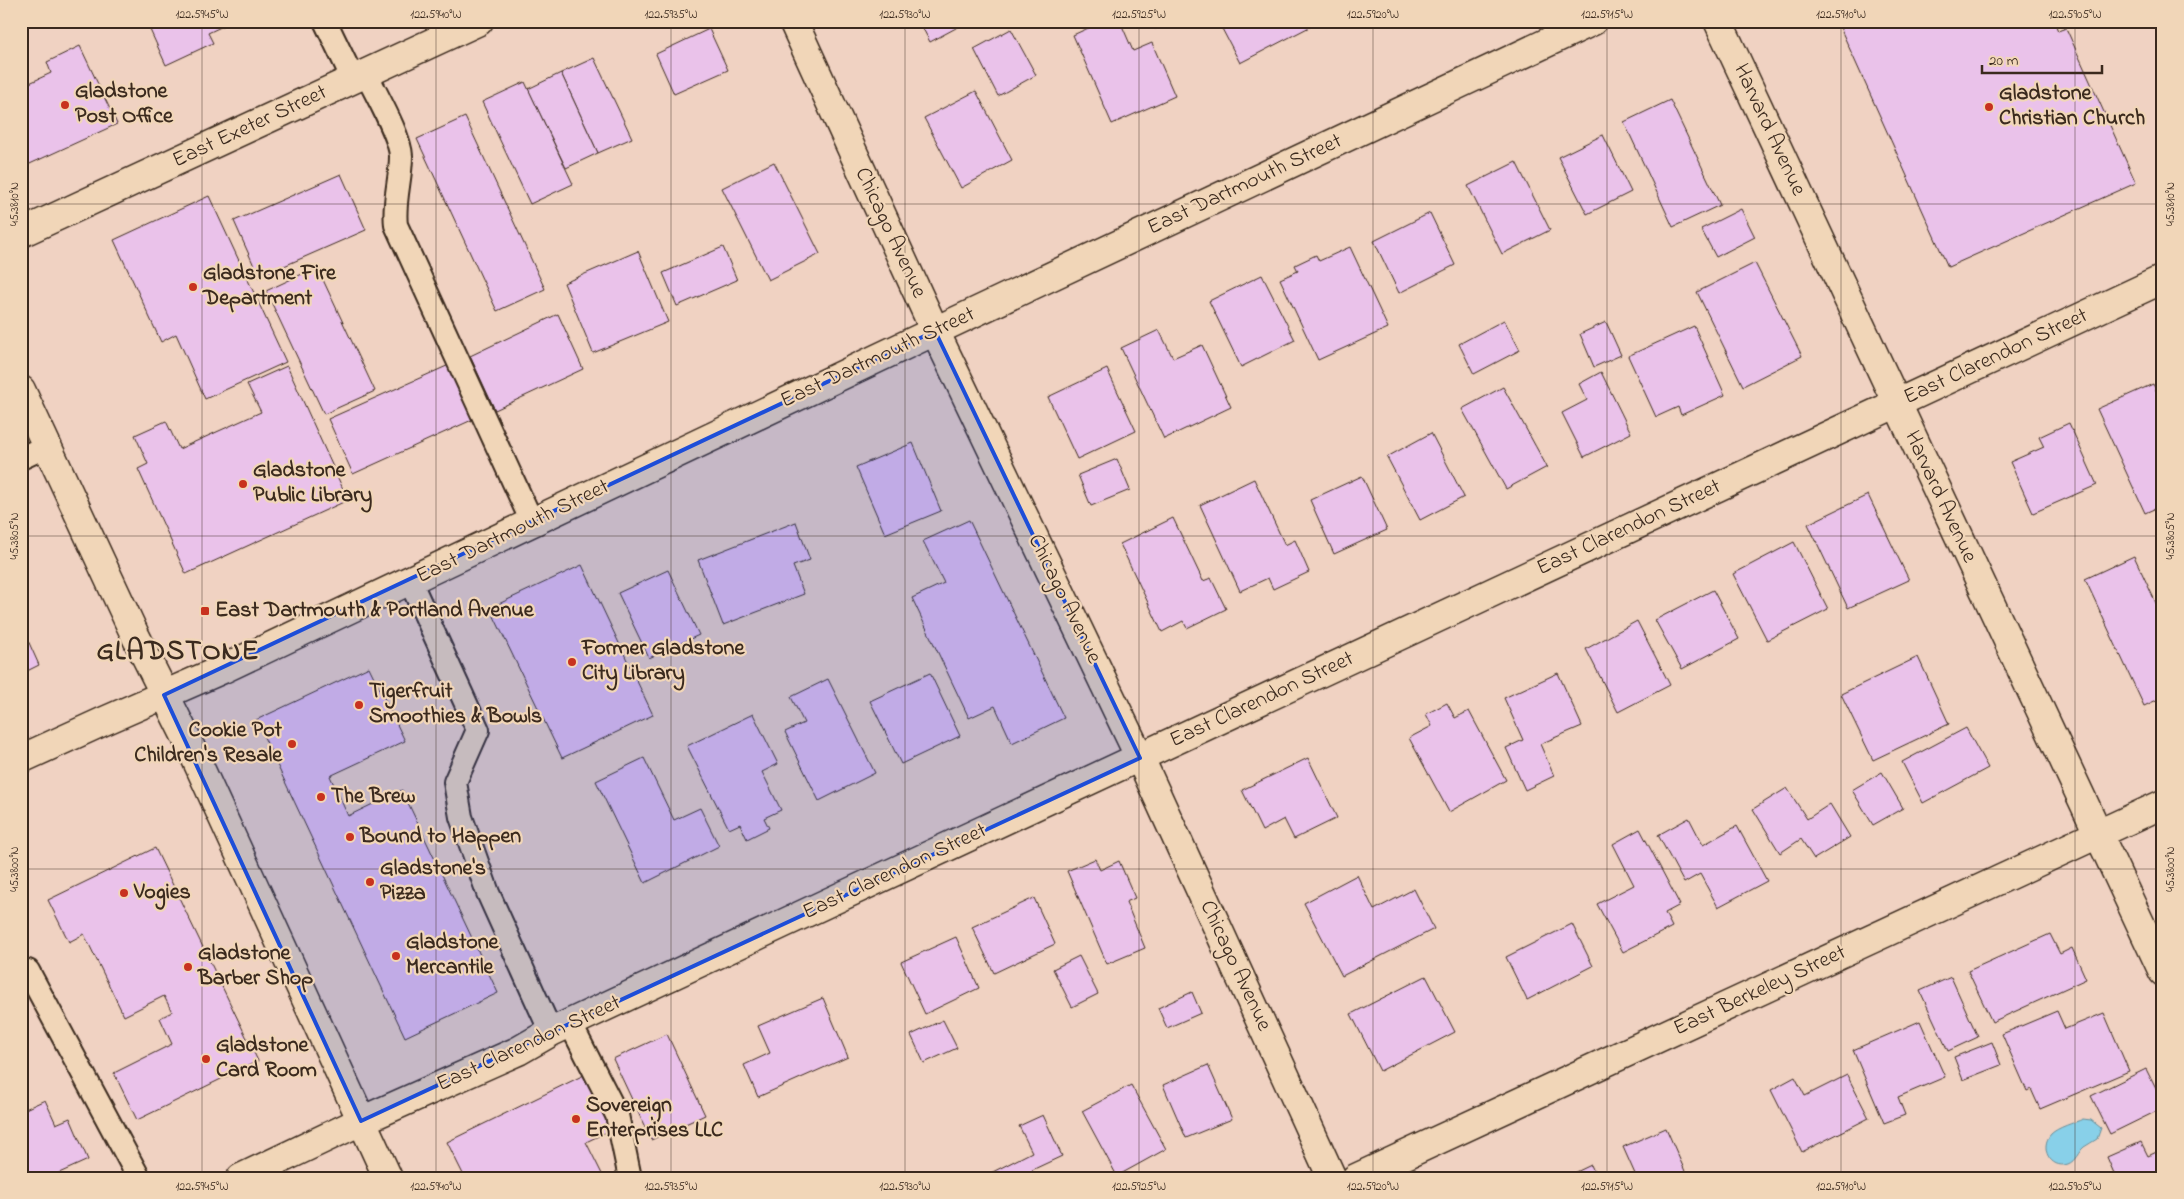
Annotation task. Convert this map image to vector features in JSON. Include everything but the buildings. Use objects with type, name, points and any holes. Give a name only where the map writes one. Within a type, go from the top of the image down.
[{"type":"street","name":"East Exeter Street","points":[[21,233],[479,21]]},
{"type":"street","name":"Chicago Avenue","points":[[792,21],[935,331],[1140,758],[1332,1178]]},
{"type":"street","name":"East Dartmouth Street","points":[[21,759],[410,581],[1593,21]]},
{"type":"street","name":"Harvard Avenue","points":[[1718,21],[2163,972]]},
{"type":"street","name":"East Clarendon Street","points":[[241,1178],[361,1120],[518,1051],[560,1028],[2163,278]]},
{"type":"street","points":[[21,390],[164,695],[188,742],[388,1178]]},
{"type":"street","name":"East Berkeley Street","points":[[1356,1178],[2163,804]]},
{"type":"lane","points":[[325,21],[398,141],[401,155],[394,213],[396,225],[532,522]]},
{"type":"lane","points":[[21,458],[47,446]]},
{"type":"lane","points":[[410,581],[478,730],[455,782],[461,818],[488,893],[560,1028],[617,1114],[630,1178]]},
{"type":"lane","points":[[21,969],[28,971],[139,1178]]},
{"type":"highlighted area","points":[[935,331],[1140,758],[361,1121],[164,695]]},
{"type":"water","points":[[2083,1119],[2091,1120],[2101,1128],[2097,1139],[2084,1147],[2071,1163],[2056,1164],[2046,1151],[2046,1145],[2051,1134],[2066,1125]]},
{"type":"place","name":"Gladstone Post Office","points":[[65,105]]},
{"type":"place","name":"Gladstone Christian Church","points":[[1989,107]]},
{"type":"place","name":"Gladstone Fire Department","points":[[193,287]]},
{"type":"place","name":"Gladstone Public Library","points":[[243,484]]},
{"type":"place","name":"East Dartmouth & Portland Avenue","points":[[205,611]]},
{"type":"place","name":"Former Gladstone City Library","points":[[572,662]]},
{"type":"place","name":"Tigerfruit Smoothies & Bowls","points":[[359,705]]},
{"type":"place","name":"Cookie Pot Children's Resale","points":[[292,744]]},
{"type":"place","name":"The Brew","points":[[321,797]]},
{"type":"place","name":"Bound to Happen","points":[[350,837]]},
{"type":"place","name":"Gladstone's Pizza","points":[[370,882]]},
{"type":"place","name":"Vogies","points":[[124,893]]},
{"type":"place","name":"Gladstone Mercantile","points":[[396,956]]},
{"type":"place","name":"Gladstone Barber Shop","points":[[188,967]]},
{"type":"place","name":"Gladstone Card Room","points":[[206,1059]]},
{"type":"place","name":"Sovereign Enterprises LLC","points":[[576,1119]]},
{"type":"district","name":"GLADSTONE","points":[[178,652]]}]
